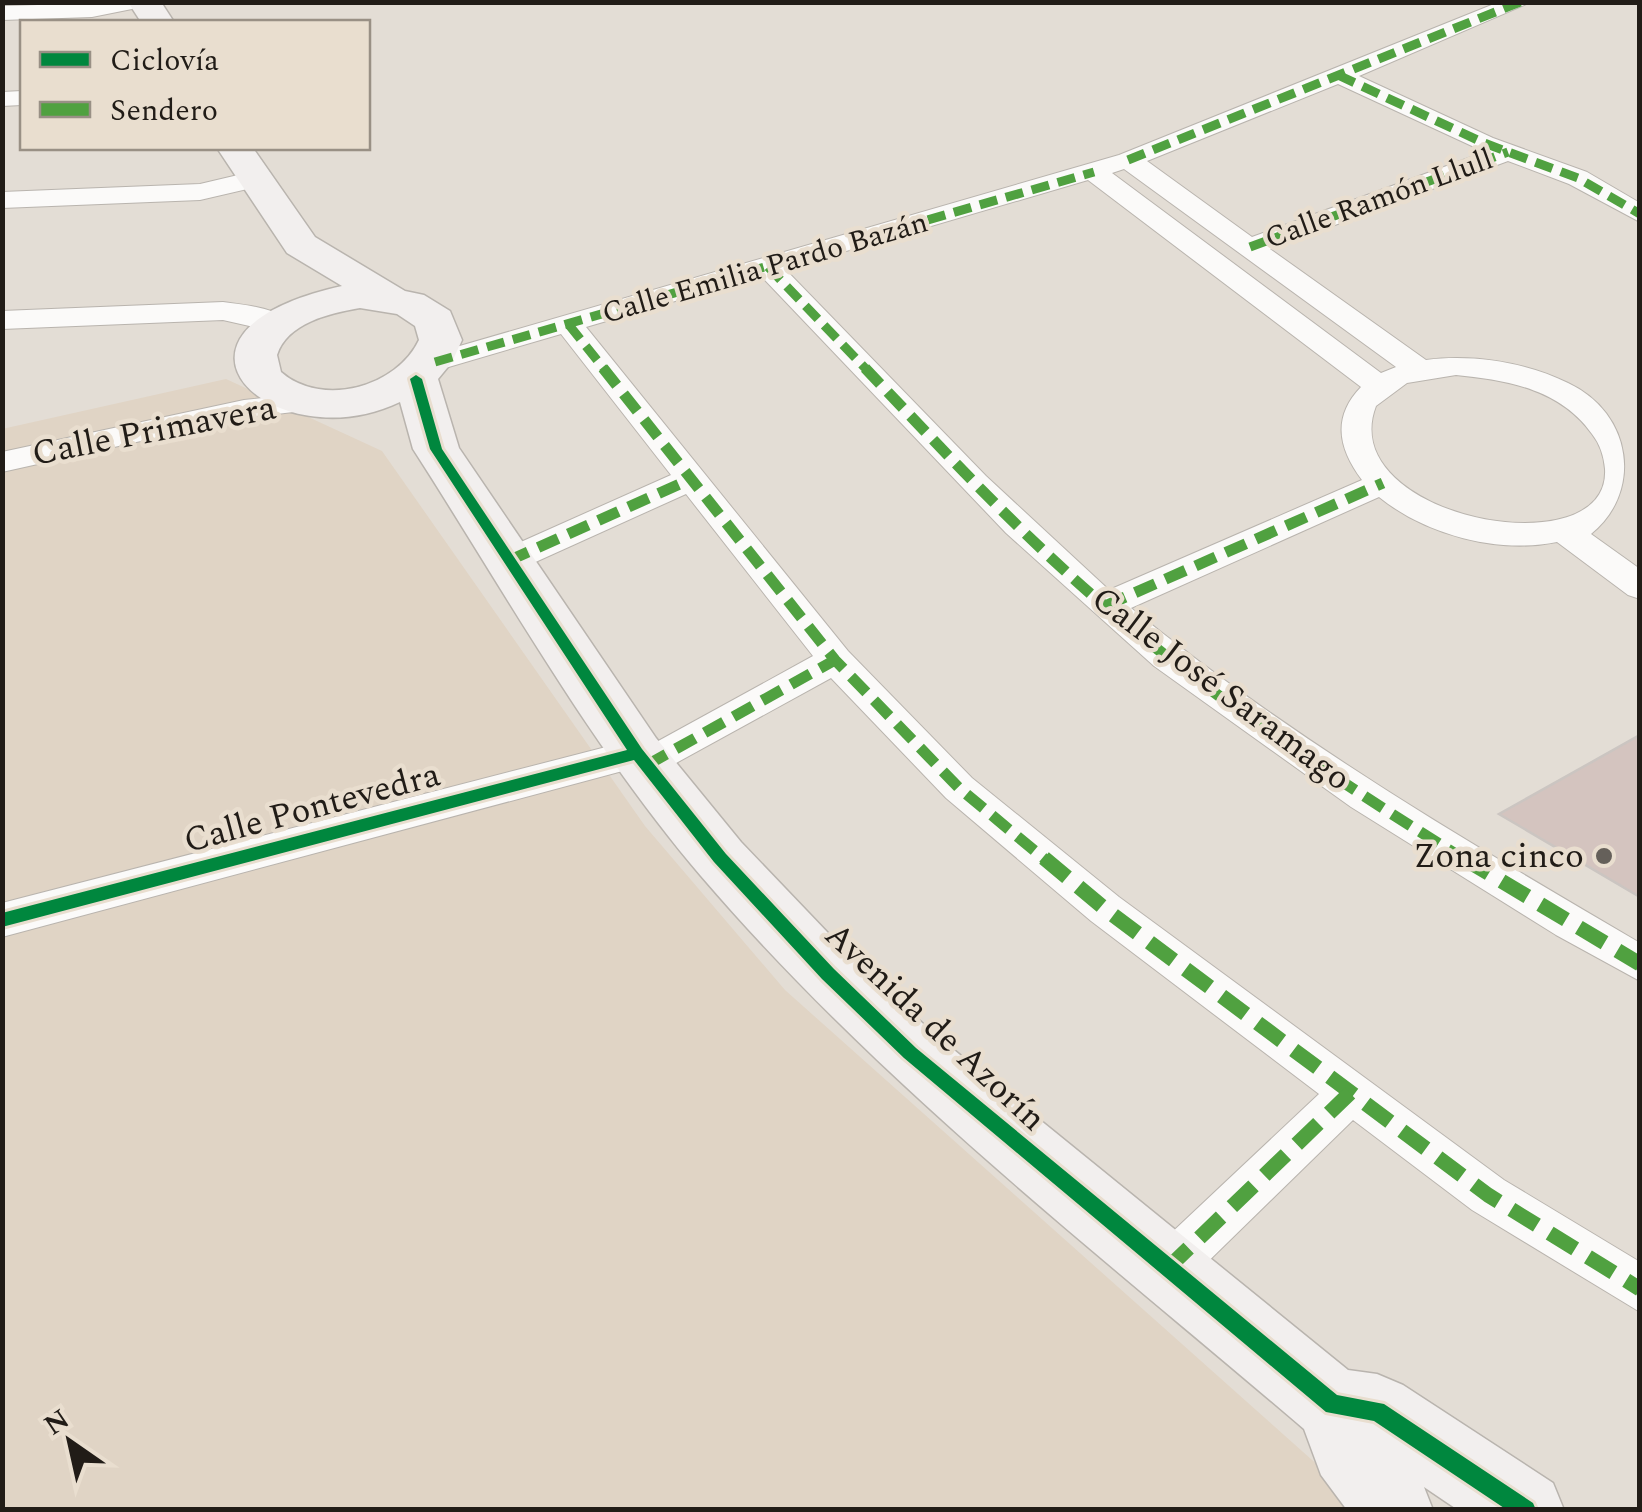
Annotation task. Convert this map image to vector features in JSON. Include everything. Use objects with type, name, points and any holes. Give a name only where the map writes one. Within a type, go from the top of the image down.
[{"type":"street","points":[[2,12],[92,10],[134,2]]},
{"type":"street","points":[[1128,160],[1520,2]]},
{"type":"street","points":[[1338,75],[1508,152],[1578,178],[1640,214]]},
{"type":"street","name":"Calle Ramón Llull","points":[[1250,247],[1508,152]]},
{"type":"street","points":[[1128,160],[1420,370]]},
{"type":"street","name":"Calle Emilia Pardo Bazán","points":[[426,370],[1128,160]]},
{"type":"street","points":[[2,200],[200,192],[245,163],[301,245],[389,297],[421,308],[440,328],[442,344],[426,370],[374,398],[328,402],[283,395],[266,384],[257,370],[256,354],[262,338],[290,316],[330,299],[389,297]]},
{"type":"street","points":[[1094,172],[1379,386]]},
{"type":"street","points":[[290,316],[301,245]]},
{"type":"street","name":"Calle José Saramago","points":[[768,266],[1043,550],[1172,661],[1314,763],[1640,964]]},
{"type":"street","points":[[2,320],[223,312],[290,316]]},
{"type":"street","points":[[569,325],[835,660],[958,788],[1105,910],[1488,1195],[1640,1289]]},
{"type":"street","points":[[1456,366],[1495,370],[1534,379],[1570,395],[1600,416],[1620,440],[1630,465],[1627,489],[1612,510],[1592,523],[1565,532],[1524,535],[1481,531],[1439,518],[1402,499],[1383,483],[1357,450],[1353,426],[1360,404],[1379,386],[1420,370],[1456,366]]},
{"type":"street","points":[[426,370],[436,449]]},
{"type":"street","points":[[328,402],[436,449]]},
{"type":"street","name":"Calle Primavera","points":[[2,462],[244,409],[328,402]]},
{"type":"street","name":"Avenida de Azorín","points":[[436,449],[642,759],[720,858],[828,974],[937,1076],[1333,1405],[1376,1411],[1526,1510]]},
{"type":"street","points":[[508,561],[691,479]]},
{"type":"street","points":[[1105,606],[1383,483]]},
{"type":"street","points":[[1612,510],[1640,530]]},
{"type":"street","points":[[1565,532],[1640,588]]},
{"type":"street","name":"Calle Pontevedra","points":[[2,920],[642,759],[835,660]]},
{"type":"street","points":[[1167,1269],[1350,1093]]},
{"type":"street","name":"Avenida de Azorín","points":[[1333,1405],[1348,1448],[1395,1510]]},
{"type":"shaded area","points":[[226,379],[382,451],[645,826],[785,990],[1367,1509],[3,1509],[2,429]]},
{"type":"building","name":"Zona cinco","points":[[1640,735],[1640,897],[1499,814]]},
{"type":"marked path","points":[[1128,160],[1520,2]]},
{"type":"marked path","points":[[1338,75],[1484,143],[1578,178],[1640,214]]},
{"type":"marked path","points":[[1250,247],[1508,152]]},
{"type":"marked path","points":[[435,362],[1094,172]]},
{"type":"marked path","points":[[768,267],[1017,525],[1167,657],[1364,797],[1640,964]]},
{"type":"marked path","points":[[569,325],[835,660],[959,788],[1105,909],[1488,1195],[1640,1289]]},
{"type":"marked path","points":[[508,561],[691,479]]},
{"type":"marked path","points":[[1105,606],[1383,483]]},
{"type":"marked path","points":[[647,765],[835,660]]},
{"type":"marked path","points":[[1167,1269],[1350,1093]]},
{"type":"cycle path","points":[[416,379],[436,449],[637,753],[720,858],[828,974],[910,1053],[1333,1405],[1377,1411],[1526,1510]]},
{"type":"cycle path","points":[[2,920],[637,753]]},
{"type":"place","name":"Zona cinco","points":[[1604,856]]}]
